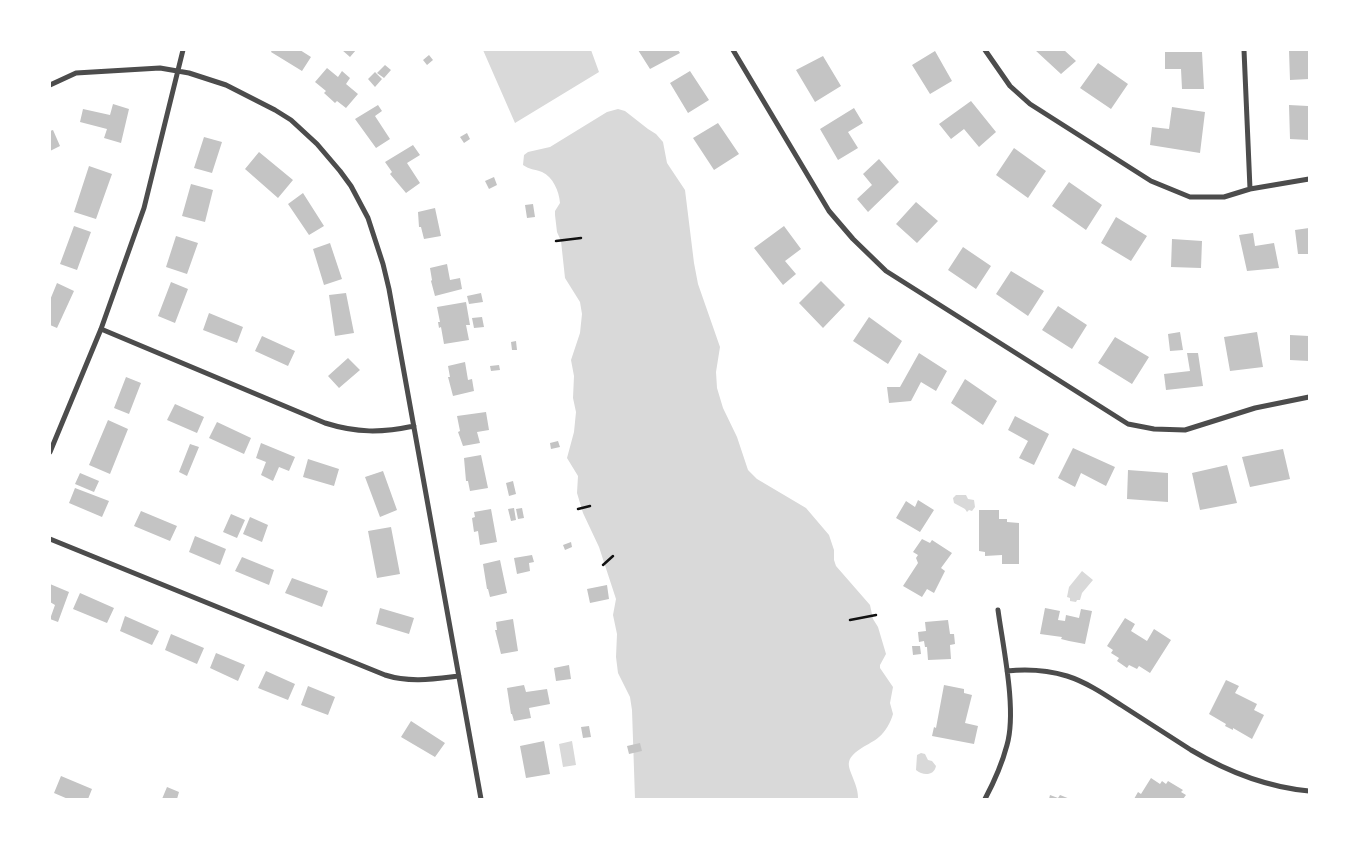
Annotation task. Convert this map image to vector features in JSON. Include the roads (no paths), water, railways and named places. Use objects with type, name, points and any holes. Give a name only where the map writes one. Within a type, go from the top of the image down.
[{"type":"street","points":[[50,452],[102,329],[144,208],[183,50]]},
{"type":"street","points":[[733,50],[829,211],[853,239],[886,271],[1128,424],[1154,429],[1185,430],[1255,408],[1309,397]]},
{"type":"street","points":[[985,50],[1010,86],[1030,104],[1151,181],[1190,197],[1224,197],[1250,189],[1309,179]]},
{"type":"street","points":[[1244,50],[1250,189]]},
{"type":"street","points":[[50,85],[76,73],[151,68],[199,76],[234,89],[267,105],[291,120],[326,153],[351,186],[368,218],[383,264],[481,799]]},
{"type":"street","points":[[102,329],[325,423],[366,432],[395,430],[414,426]]},
{"type":"street","points":[[50,539],[385,675],[403,680],[459,676]]},
{"type":"street","points":[[985,799],[1004,757],[1009,735],[1010,708],[1007,671],[998,610]]},
{"type":"street","points":[[1007,671],[1036,670],[1069,677],[1108,696],[1221,766],[1243,776],[1271,785],[1309,791]]}]
